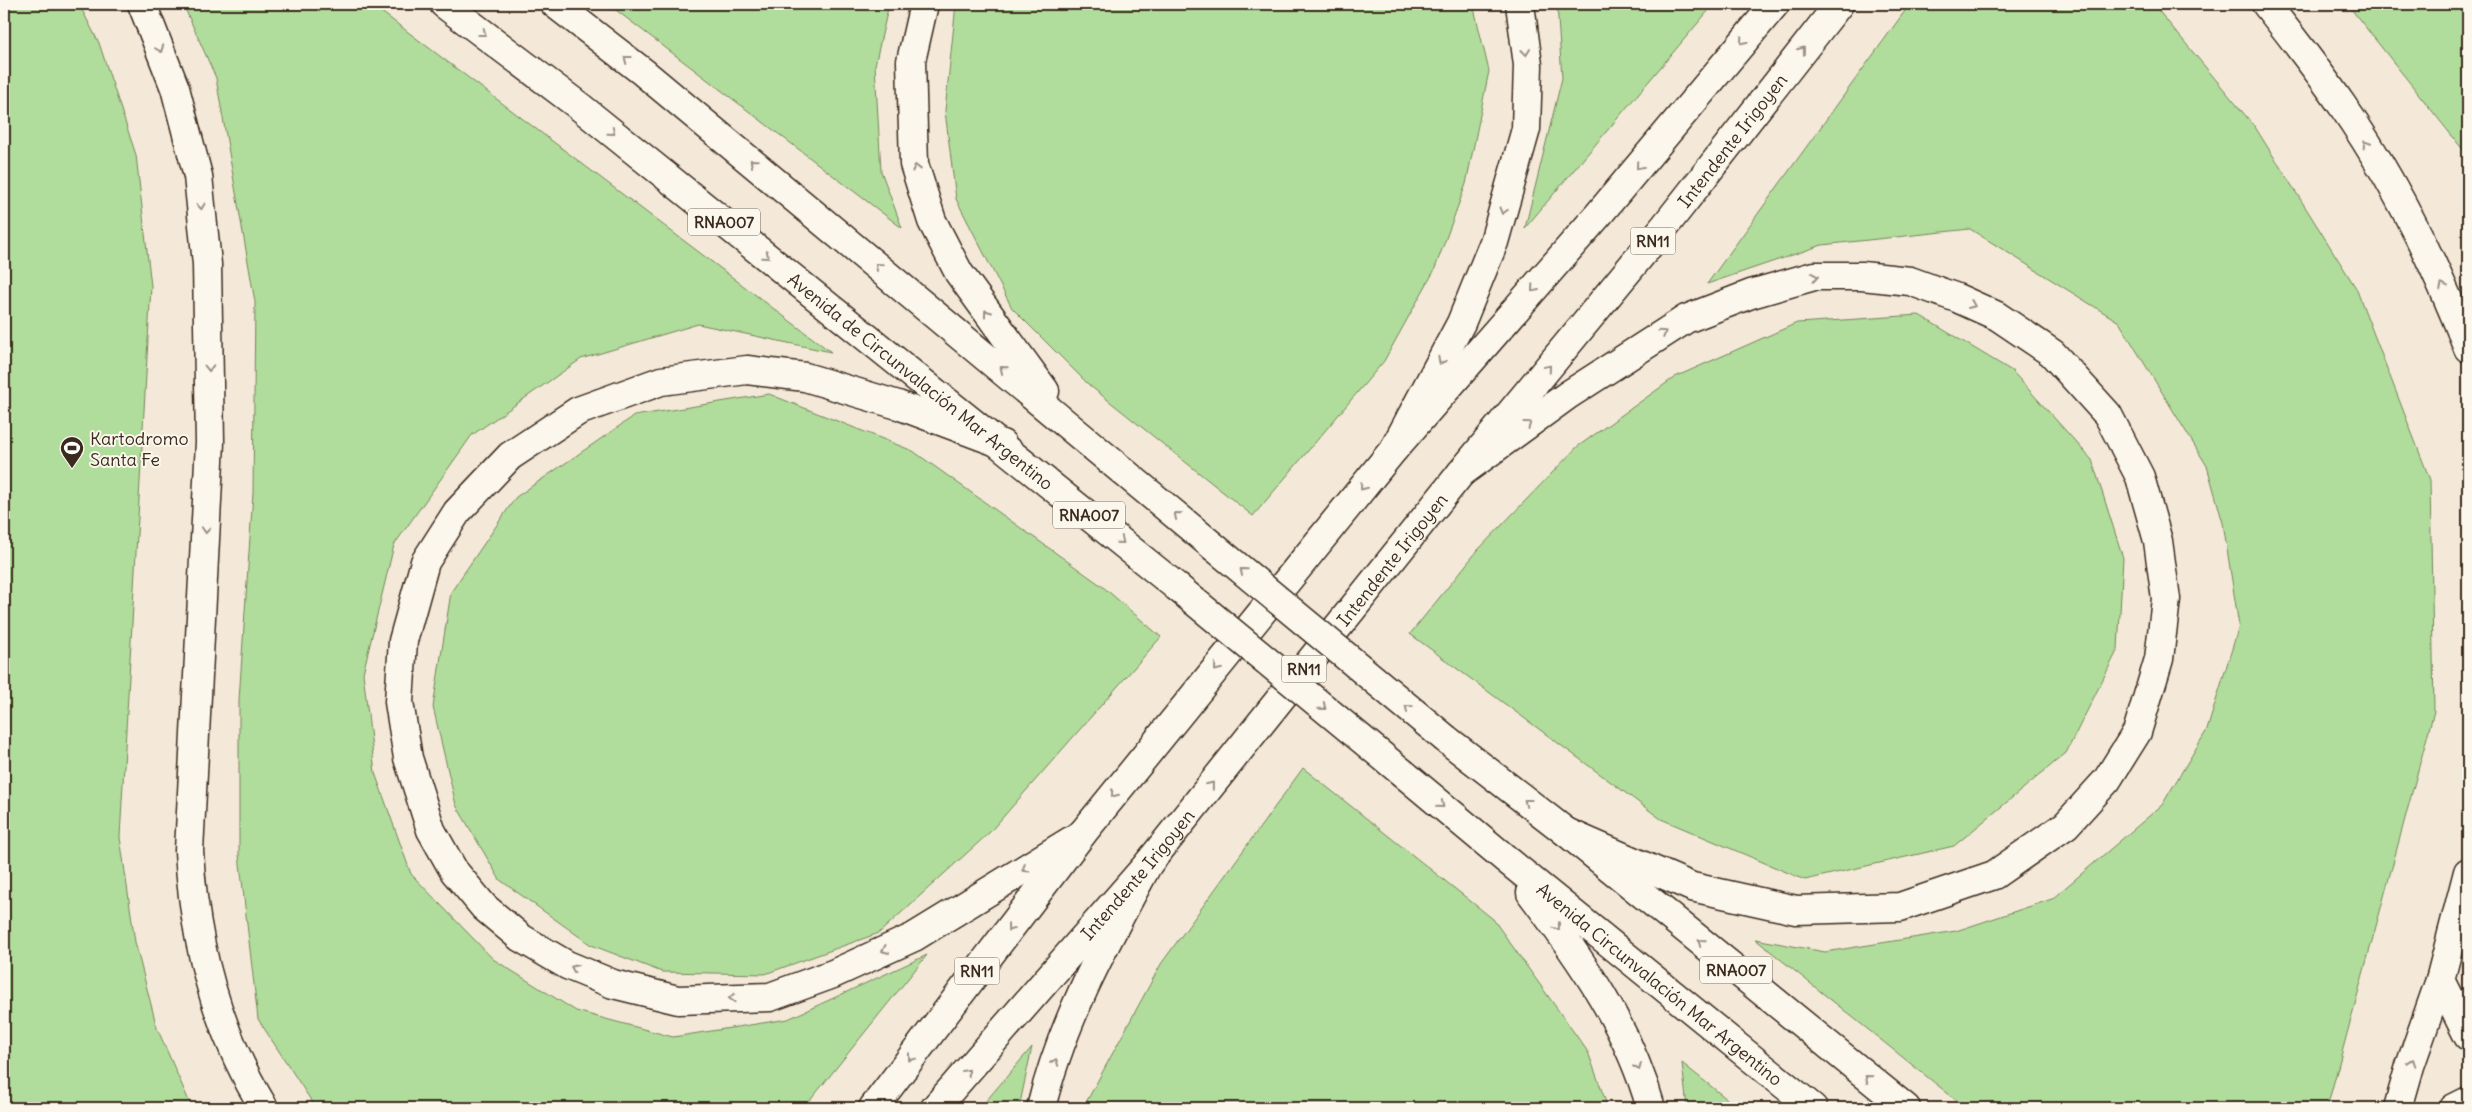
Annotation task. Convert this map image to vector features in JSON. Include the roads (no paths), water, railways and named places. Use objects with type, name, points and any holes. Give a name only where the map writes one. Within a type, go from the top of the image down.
[{"type":"main road","points":[[142,4],[175,88],[198,176],[206,264],[210,442],[189,851],[192,900],[218,1010],[244,1077],[264,1108]]},
{"type":"main road","name":"Avenida de Circunvalación Mar Argentino","points":[[444,4],[579,106],[1002,444],[1507,860]]},
{"type":"main road","name":"RNA007","points":[[555,4],[644,72],[1446,739],[1566,832],[1906,1108]]},
{"type":"main road","points":[[924,4],[911,61],[914,164],[932,221],[959,273],[1068,423]]},
{"type":"main road","points":[[1394,449],[1461,323],[1494,242],[1513,176],[1526,129],[1528,65],[1520,4]]},
{"type":"main road","name":"RN11","points":[[873,1108],[1082,834],[1394,449],[1599,214],[1774,4]]},
{"type":"main road","name":"Intendente Irigoyen","points":[[935,1108],[1148,864],[1461,473],[1665,226],[1838,4]]},
{"type":"main road","points":[[2266,4],[2342,105],[2399,197],[2448,296],[2468,348]]},
{"type":"main road","points":[[1461,473],[1568,395],[1686,319],[1751,294],[1814,276],[1862,276],[1910,281],[1957,298],[1997,316],[2052,353],[2108,415],[2140,477],[2158,541],[2166,599],[2159,659],[2137,732],[2107,780],[2066,825],[1994,875],[1900,907],[1796,910],[1692,887],[1566,832]]},
{"type":"main road","points":[[1002,444],[898,405],[805,377],[747,370],[661,381],[578,411],[510,456],[457,512],[425,562],[404,641],[399,702],[408,758],[431,830],[454,871],[484,907],[521,938],[567,965],[613,984],[678,1000],[770,996],[833,974],[914,937],[1082,834]]},
{"type":"main road","points":[[1507,860],[1580,958],[1627,1041],[1641,1075],[1651,1108]]},
{"type":"main road","name":"Avenida Circunvalación Mar Argentino","points":[[1507,860],[1813,1108]]},
{"type":"main road","points":[[1041,1108],[1048,1081],[1090,972],[1148,864]]},
{"type":"main road","points":[[2398,1108],[2410,1066],[2440,980],[2468,872]]},
{"type":"main road","points":[[2440,980],[2468,1036]]},
{"type":"main road","points":[[2454,1108],[2468,1101]]},
{"type":"place","name":"Kartodromo Santa Fe","points":[[72,469]]}]
